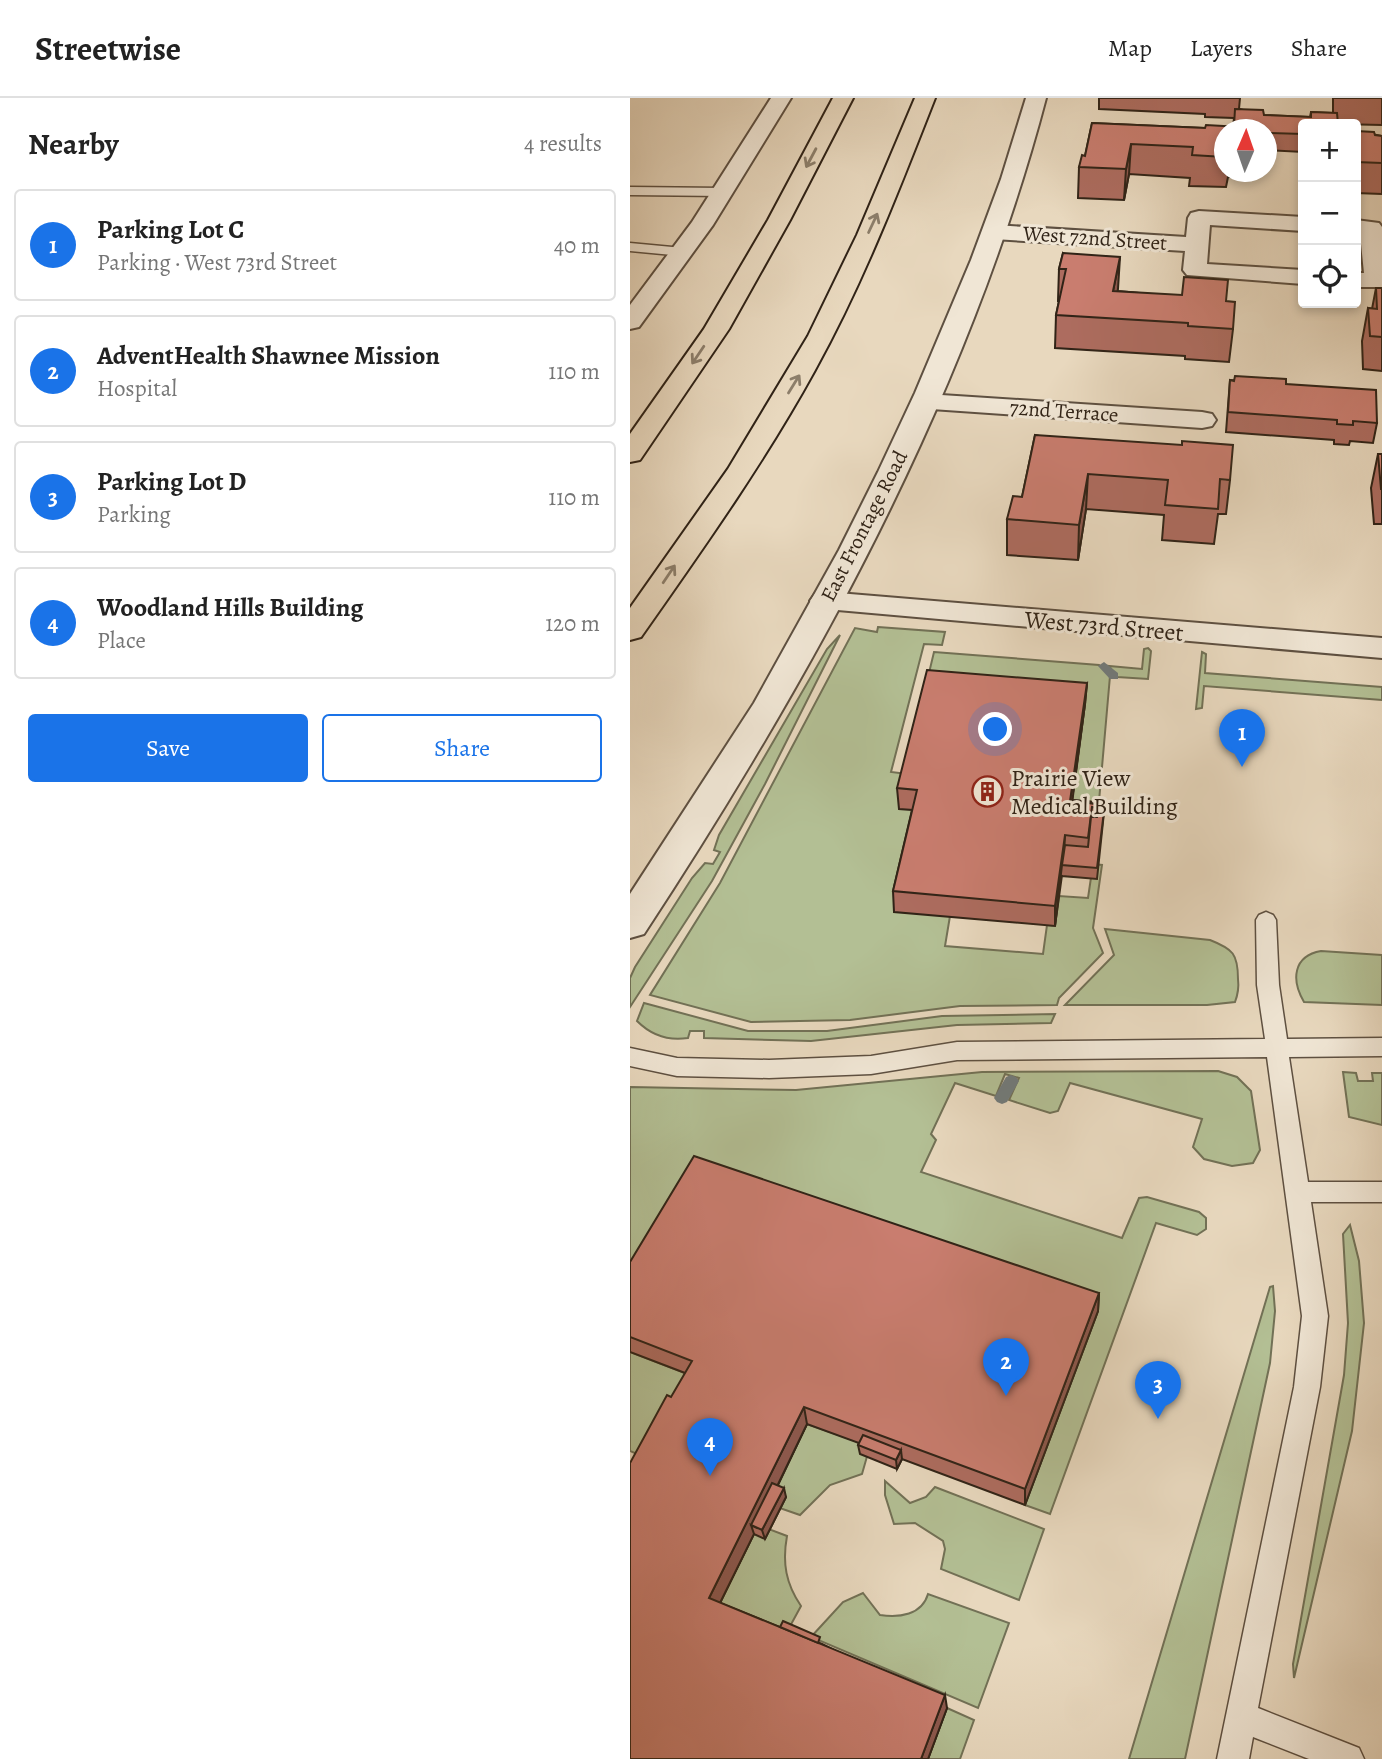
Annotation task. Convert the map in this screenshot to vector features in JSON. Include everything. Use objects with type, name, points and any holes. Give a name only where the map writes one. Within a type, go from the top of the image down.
[{"type":"highway","points":[[630,454],[716,329],[779,220],[843,98]]},
{"type":"highway","points":[[630,630],[744,463],[803,369],[878,214],[925,98]]},
{"type":"street","points":[[630,322],[683,252],[780,98]]},
{"type":"street","name":"East Frontage Road","points":[[630,924],[684,846],[785,683],[926,402],[994,232],[1036,98]]},
{"type":"street","name":"West 72nd Street","points":[[1298,224],[1199,218],[1195,270],[1298,276]]},
{"type":"street","points":[[1361,227],[1371,228],[1377,281],[1361,280]]},
{"type":"street","name":"West 72nd Street","points":[[994,232],[1197,245]]},
{"type":"street","name":"72nd Terrace","points":[[926,402],[1202,420]]},
{"type":"street","name":"West 73rd Street","points":[[826,601],[1382,648]]},
{"type":"lane","points":[[630,191],[723,191]]},
{"type":"lane","points":[[630,247],[683,252]]},
{"type":"lane","points":[[1233,1759],[1307,1387],[1315,1316],[1268,985],[1266,920]]},
{"type":"lane","points":[[630,1057],[677,1066],[769,1069],[871,1065],[957,1051],[1382,1046]]},
{"type":"lane","points":[[1296,1192],[1382,1192]]},
{"type":"lane","points":[[1242,1717],[1348,1759]]},
{"type":"green space","points":[[878,627],[945,632],[942,645],[924,644],[891,772],[907,774],[950,916],[945,946],[1043,954],[1047,925],[1055,926],[1059,896],[1088,898],[1093,864],[1102,865],[1093,928],[1103,953],[1059,998],[1057,1005],[960,1006],[850,1020],[751,1022],[650,995],[720,883],[855,628],[877,632]]},
{"type":"green space","points":[[840,635],[765,784],[712,881],[630,1007],[630,978],[635,967],[692,878],[705,863],[713,864],[720,852],[714,850],[719,835],[827,649]]},
{"type":"green space","points":[[1144,649],[1151,651],[1148,679],[1117,677],[1109,666],[1142,669]]},
{"type":"green space","points":[[934,652],[1099,665],[1110,676],[1097,824],[1069,822],[1085,704],[907,765]]},
{"type":"green space","points":[[1202,652],[1206,654],[1205,673],[1382,687],[1382,700],[1204,686],[1202,708],[1196,709]]},
{"type":"green space","points":[[1105,929],[1210,940],[1224,946],[1233,954],[1237,964],[1238,993],[1235,1002],[1207,1005],[1065,1005],[1114,955]]},
{"type":"green space","points":[[1321,951],[1382,955],[1382,1005],[1304,1002],[1297,985],[1297,970],[1305,958]]},
{"type":"green space","points":[[644,1003],[748,1031],[827,1031],[942,1016],[1055,1014],[1051,1023],[957,1025],[811,1041],[704,1038],[704,1031],[690,1031],[688,1038],[674,1039],[654,1033],[637,1021]]},
{"type":"green space","points":[[1218,1071],[1237,1077],[1251,1091],[1260,1150],[1253,1163],[1232,1166],[1204,1159],[1193,1147],[1202,1119],[1070,1083],[1058,1111],[1050,1113],[1009,1100],[1019,1078],[1005,1074],[996,1096],[955,1083],[931,1134],[936,1140],[921,1172],[1122,1238],[1139,1198],[1147,1197],[1199,1212],[1206,1218],[1206,1229],[1197,1235],[1156,1223],[1050,1514],[1025,1505],[630,1291],[630,1087],[796,1090],[982,1072]]},
{"type":"green space","points":[[1343,1072],[1356,1073],[1358,1081],[1373,1081],[1372,1073],[1382,1073],[1382,1125],[1349,1117]]},
{"type":"green space","points":[[1350,1225],[1359,1261],[1364,1323],[1352,1431],[1294,1678],[1293,1664],[1344,1375],[1348,1323],[1343,1234]]},
{"type":"green space","points":[[1273,1286],[1275,1311],[1270,1363],[1185,1759],[1129,1759],[1270,1287]]},
{"type":"green space","points":[[630,1352],[698,1378],[637,1454],[630,1451]]},
{"type":"green space","points":[[807,1424],[870,1446],[862,1474],[830,1485],[800,1515],[768,1504]]},
{"type":"green space","points":[[885,1481],[910,1503],[926,1497],[935,1487],[1044,1529],[1019,1600],[941,1569],[945,1549],[943,1541],[915,1523],[894,1524],[885,1495]]},
{"type":"green space","points":[[758,1525],[787,1536],[786,1573],[801,1606],[782,1641],[715,1613]]},
{"type":"green space","points":[[863,1593],[880,1615],[909,1614],[921,1607],[928,1594],[1009,1623],[978,1708],[811,1637],[843,1602]]},
{"type":"green space","points":[[947,1708],[974,1720],[960,1759],[928,1759]]},
{"type":"building","points":[[1235,109],[1263,110],[1264,115],[1311,117],[1311,112],[1337,113],[1338,119],[1298,119],[1298,134],[1277,133],[1277,119],[1234,119]]},
{"type":"building","points":[[1092,123],[1205,128],[1206,125],[1214,125],[1214,156],[1192,155],[1193,147],[1131,144],[1126,169],[1079,167],[1082,155],[1085,156]]},
{"type":"building","points":[[1361,131],[1374,132],[1375,135],[1382,136],[1382,163],[1361,162]]},
{"type":"building","points":[[1063,253],[1120,257],[1113,291],[1182,295],[1184,277],[1228,280],[1226,301],[1235,302],[1233,329],[1188,326],[1188,323],[1056,315],[1066,269],[1059,269]]},
{"type":"building","points":[[1376,288],[1382,288],[1382,337],[1370,336],[1368,308],[1377,309]]},
{"type":"building","points":[[1235,376],[1286,379],[1286,384],[1376,390],[1377,423],[1353,421],[1353,425],[1337,424],[1337,420],[1228,412],[1230,380],[1234,381]]},
{"type":"building","points":[[1035,435],[1182,445],[1182,441],[1233,445],[1230,480],[1220,479],[1218,509],[1165,505],[1168,480],[1088,474],[1079,525],[1007,519],[1013,496],[1022,497]]},
{"type":"building","points":[[1378,454],[1382,454],[1382,489],[1381,489]]},
{"type":"building","name":"Prairie View Medical Building","points":[[927,670],[1087,683],[1070,801],[1098,804],[1097,808],[1092,807],[1088,838],[1065,835],[1055,906],[893,891],[917,790],[897,788]]},
{"type":"building","points":[[1071,800],[1105,803],[1097,868],[1062,865],[1065,845],[1088,847],[1091,817],[1097,817],[1098,804]]},
{"type":"building","points":[[694,1156],[1099,1293],[1025,1489],[804,1407],[709,1598],[945,1695],[921,1759],[630,1759],[630,1463],[667,1395],[671,1397],[692,1361],[630,1337],[630,1262]]},
{"type":"building","points":[[863,1435],[901,1450],[896,1460],[858,1445]]},
{"type":"building","points":[[772,1483],[784,1488],[762,1530],[751,1525]]},
{"type":"building","points":[[783,1621],[820,1637],[818,1643],[780,1627]]},
{"type":"waterway","points":[[1104,666],[1114,676]]},
{"type":"waterway","points":[[1002,1098],[1011,1081]]},
{"type":"place","name":"Parking Lot C","points":[[1242,767]]},
{"type":"place","name":"Prairie View Medical Building","points":[[988,792]]},
{"type":"place","name":"AdventHealth Shawnee Mission","points":[[1006,1396]]},
{"type":"place","name":"Parking Lot D","points":[[1158,1419]]},
{"type":"place","name":"Woodland Hills Building","points":[[710,1476]]}]
